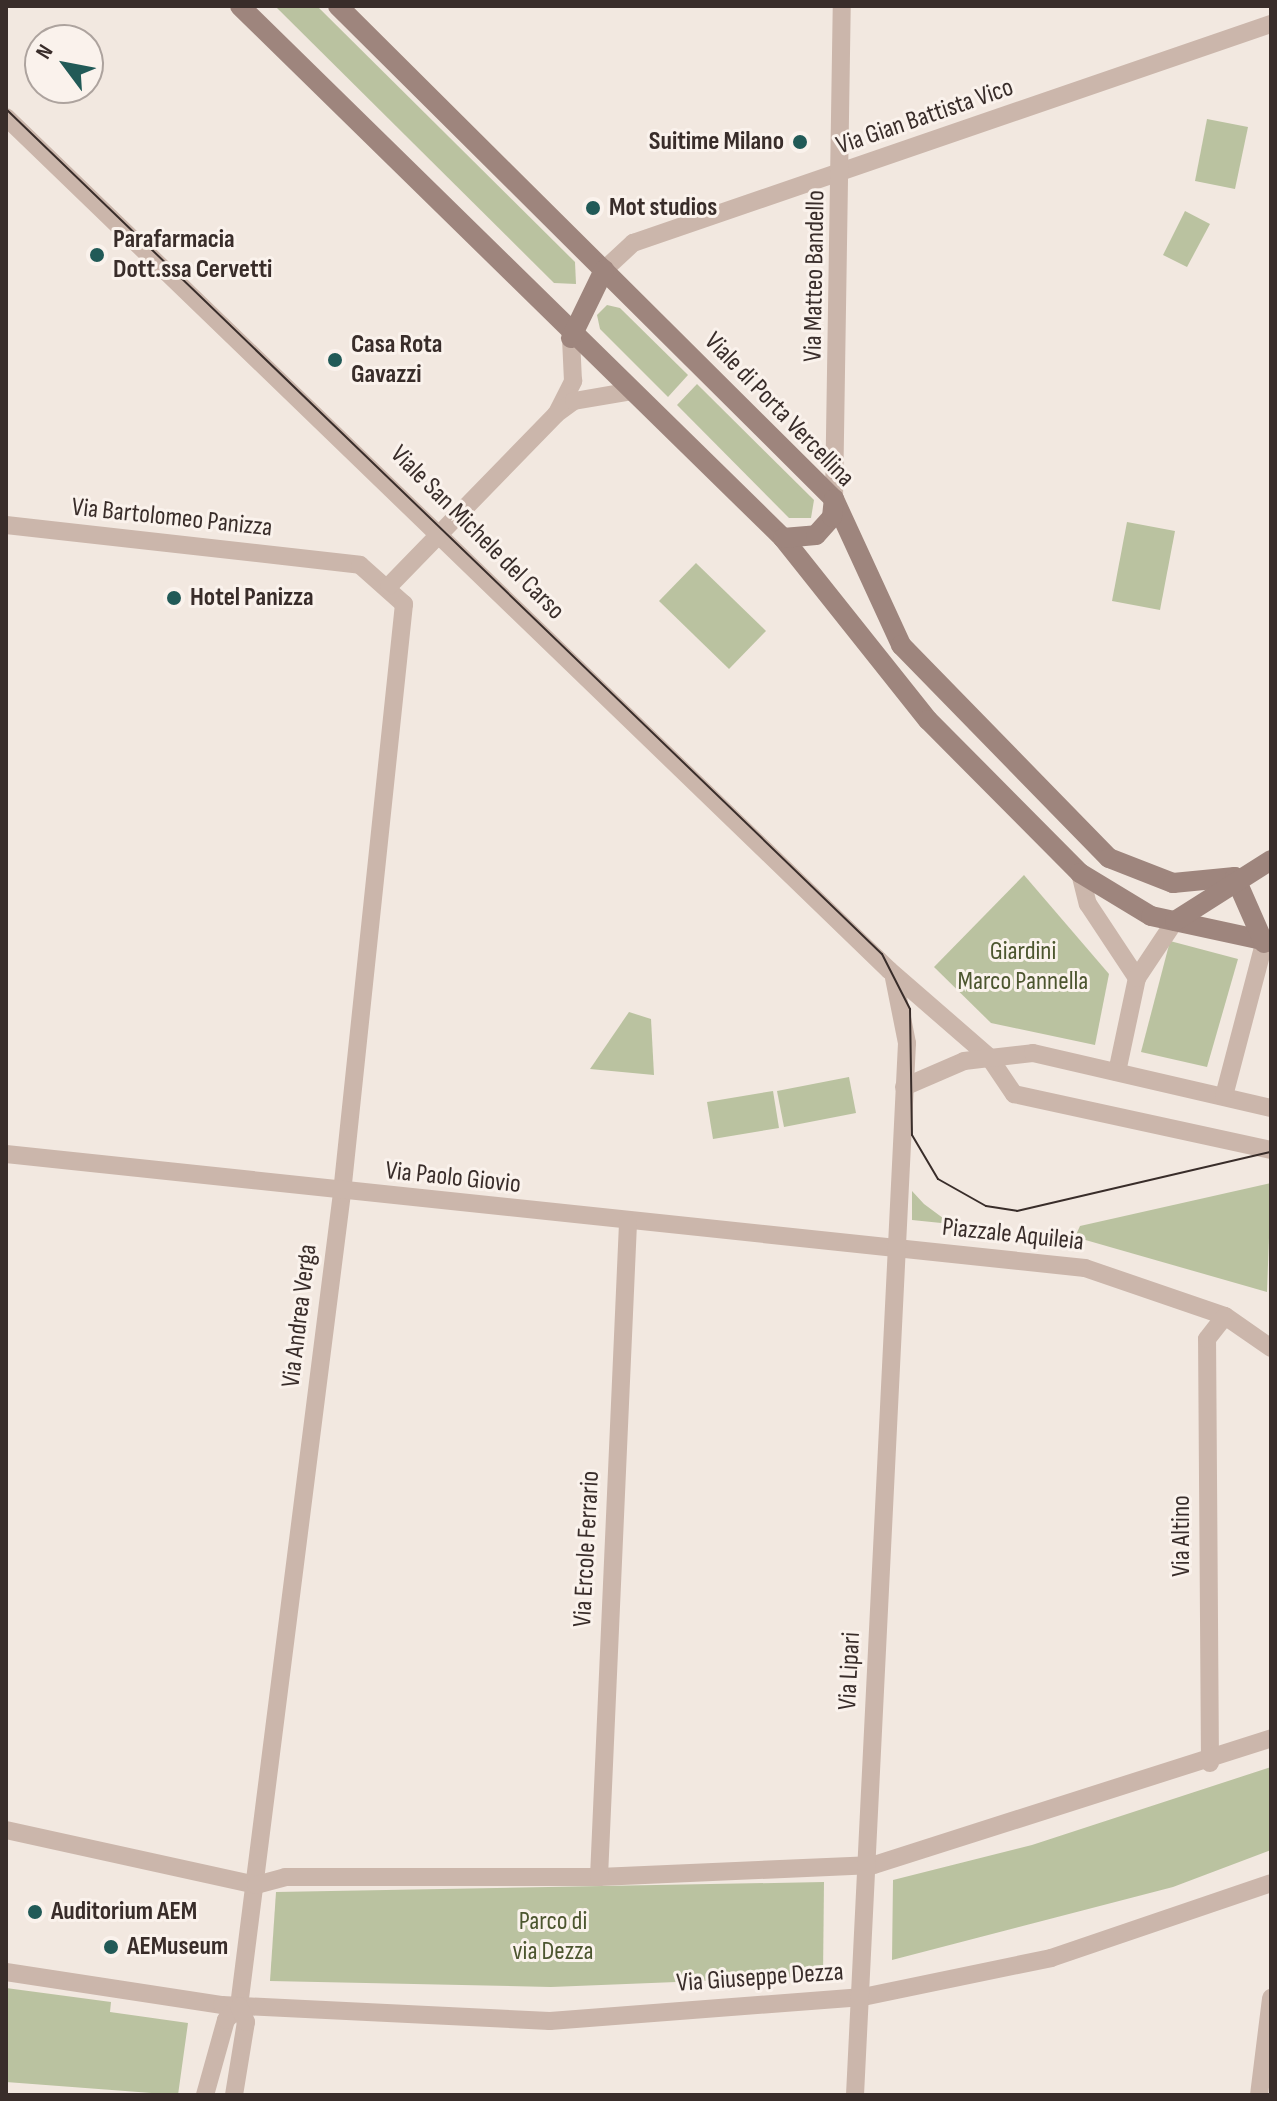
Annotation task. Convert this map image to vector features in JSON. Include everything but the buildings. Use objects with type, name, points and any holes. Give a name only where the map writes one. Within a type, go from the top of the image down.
[{"type":"main road","points":[[240,6],[571,338],[783,538],[911,700],[1080,873],[1127,906],[1175,921],[1267,942]]},
{"type":"main road","name":"Viale di Porta Vercellina","points":[[338,6],[834,499],[901,645],[1109,858],[1173,883],[1235,877]]},
{"type":"main road","points":[[571,338],[604,270]]},
{"type":"main road","points":[[783,538],[816,535],[832,517],[834,499]]},
{"type":"main road","points":[[1175,921],[1235,877],[1271,860]]},
{"type":"main road","points":[[1235,877],[1267,942]]},
{"type":"street","name":"Via Matteo Bandello","points":[[834,499],[843,173],[842,6]]},
{"type":"street","name":"Via Gian Battista Vico","points":[[604,270],[633,243],[1271,24]]},
{"type":"street","name":"Viale San Michele del Carso","points":[[6,117],[442,533],[889,970],[989,1057]]},
{"type":"street","points":[[556,414],[573,381],[571,338]]},
{"type":"street","points":[[389,586],[556,414],[574,401],[627,392]]},
{"type":"street","name":"Via Bartolomeo Panizza","points":[[6,525],[360,565],[389,586]]},
{"type":"street","name":"Via Andrea Verga","points":[[239,2006],[342,1193],[405,631],[404,604],[389,586]]},
{"type":"street","points":[[1080,873],[1088,904],[1137,978]]},
{"type":"street","points":[[1117,1072],[1137,978],[1175,921]]},
{"type":"street","points":[[1224,1096],[1267,942]]},
{"type":"street","points":[[889,970],[906,1015],[896,1249]]},
{"type":"street","points":[[904,1087],[935,1069],[989,1057],[1033,1053],[1271,1108]]},
{"type":"street","points":[[989,1057],[1014,1094],[1271,1150]]},
{"type":"street","name":"Via Paolo Giovio","points":[[6,1154],[342,1193],[896,1249]]},
{"type":"street","name":"Via Ercole Ferrario","points":[[599,1877],[628,1223]]},
{"type":"street","name":"Piazzale Aquileia","points":[[896,1249],[1085,1268],[1263,1329],[1271,1348]]},
{"type":"street","name":"Via Lipari","points":[[855,2095],[863,1997],[896,1249]]},
{"type":"street","name":"Via Altino","points":[[1210,1763],[1207,1339],[1225,1316]]},
{"type":"street","points":[[6,1830],[256,1885],[285,1877],[439,1873],[599,1877],[867,1865],[1210,1763],[1271,1738]]},
{"type":"street","name":"Via Giuseppe Dezza","points":[[6,1972],[239,2006],[550,2021],[863,1997],[1051,1958],[1271,1883]]},
{"type":"street","points":[[1259,2095],[1271,1998]]},
{"type":"street","points":[[205,2095],[226,2020],[239,2006],[246,2022],[234,2095]]},
{"type":"green space","points":[[275,6],[317,6],[575,262],[576,284],[554,283]]},
{"type":"green space","points":[[1207,119],[1248,127],[1235,189],[1195,181]]},
{"type":"green space","points":[[1185,211],[1210,224],[1187,267],[1163,255]]},
{"type":"green space","points":[[607,305],[620,308],[688,375],[668,397],[600,329],[597,315]]},
{"type":"green space","points":[[697,384],[814,500],[811,518],[789,518],[677,405]]},
{"type":"green space","points":[[1127,522],[1175,531],[1160,610],[1112,601]]},
{"type":"green space","points":[[696,563],[766,631],[729,669],[659,601]]},
{"type":"green space","name":"Giardini Marco Pannella","points":[[1024,875],[1109,974],[1095,1045],[991,1023],[934,967]]},
{"type":"green space","points":[[1170,941],[1238,959],[1207,1067],[1141,1052]]},
{"type":"green space","points":[[629,1012],[651,1019],[654,1075],[590,1069]]},
{"type":"green space","points":[[849,1077],[856,1113],[784,1127],[777,1091]]},
{"type":"green space","points":[[773,1091],[779,1128],[713,1139],[707,1102]]},
{"type":"green space","points":[[1271,1183],[1267,1292],[1075,1237],[1080,1226]]},
{"type":"green space","points":[[912,1191],[924,1204],[951,1224],[912,1220]]},
{"type":"green space","points":[[1271,1767],[1271,1850],[1173,1887],[892,1960],[893,1880],[1032,1845]]},
{"type":"green space","name":"Parco di via Dezza","points":[[824,1882],[823,1976],[551,1987],[270,1981],[276,1892]]},
{"type":"green space","points":[[6,1988],[111,2002],[110,2012],[188,2023],[178,2095],[6,2082]]},
{"type":"tram line","points":[[6,109],[882,954],[910,1009],[912,1135],[938,1179],[986,1206],[1017,1211],[1271,1152]]},
{"type":"place","name":"Suitime Milano","points":[[800,142]]},
{"type":"place","name":"Mot studios","points":[[593,208]]},
{"type":"place","name":"Parafarmacia Dott.ssa Cervetti","points":[[97,255]]},
{"type":"place","name":"Casa Rota Gavazzi","points":[[335,360]]},
{"type":"place","name":"Hotel Panizza","points":[[174,598]]},
{"type":"place","name":"Auditorium AEM","points":[[35,1912]]},
{"type":"place","name":"AEMuseum","points":[[111,1947]]}]
